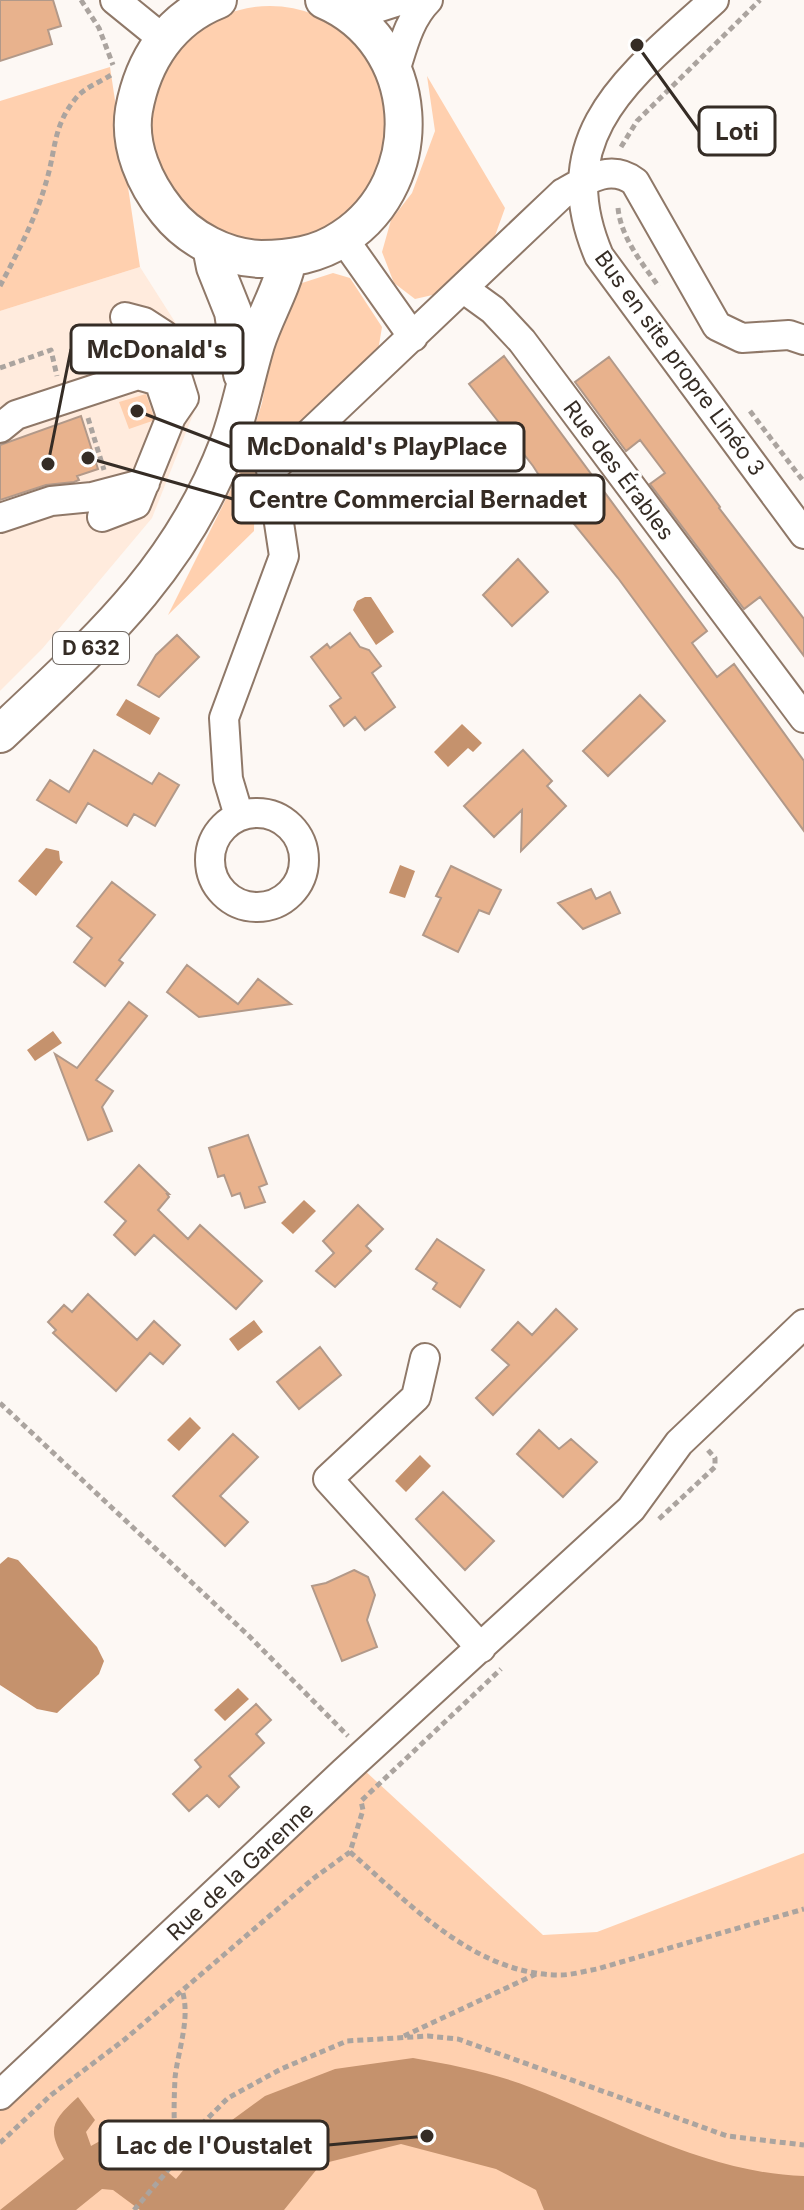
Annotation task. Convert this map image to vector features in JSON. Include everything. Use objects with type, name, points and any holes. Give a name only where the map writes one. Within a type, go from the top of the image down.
[{"type":"main road","points":[[218,0],[197,8],[163,39],[142,74],[133,114],[136,155],[151,192],[177,224],[211,247],[249,259],[288,259],[317,251],[343,238],[378,205],[399,164],[405,117],[395,71],[377,41],[338,8]]},
{"type":"main road","name":"D 632","points":[[211,247],[215,267],[233,312],[244,384]]},
{"type":"main road","name":"D 632","points":[[0,734],[103,637],[133,605],[173,553],[214,477],[229,441],[261,328],[285,275],[288,259]]},
{"type":"street","points":[[115,0],[163,39]]},
{"type":"street","points":[[338,8],[402,0]]},
{"type":"street","points":[[395,71],[409,29],[428,0]]},
{"type":"street","name":"Bus en site propre Linéo 3","points":[[714,0],[623,86],[604,113],[585,155],[583,182],[587,220],[599,256],[804,534]]},
{"type":"street","points":[[239,816],[228,779],[224,718],[284,556],[271,470],[563,193],[600,174],[626,174],[635,182],[717,326],[742,338],[789,335],[804,340]]},
{"type":"street","points":[[343,238],[413,337]]},
{"type":"street","name":"Rue des Érables","points":[[464,289],[493,310],[517,334],[804,718]]},
{"type":"street","points":[[102,517],[136,504],[171,417],[184,398],[164,335],[144,322],[125,317]]},
{"type":"street","points":[[5,418],[138,375],[159,381],[171,417]]},
{"type":"street","points":[[0,518],[51,501],[92,497],[145,483]]},
{"type":"street","points":[[425,1358],[416,1397],[328,1479],[481,1648],[631,1509],[679,1443],[804,1324]]},
{"type":"street","name":"Rue de la Garenne","points":[[0,2095],[481,1648]]},
{"type":"path","points":[[0,286],[32,221],[48,178],[53,141],[68,109],[78,95],[112,75],[113,63],[99,28],[81,0]]},
{"type":"path","points":[[0,1403],[239,1626],[365,1754]]},
{"type":"path","points":[[0,2143],[51,2095],[124,2040],[314,1878],[350,1852],[437,1925],[474,1951],[506,1965],[537,1973],[562,1975],[597,1969],[804,1909]]},
{"type":"path","points":[[400,2038],[537,1973]]},
{"type":"path","points":[[177,2149],[174,2133],[175,2077],[183,2033],[185,2000],[182,1990]]},
{"type":"path","points":[[135,2209],[169,2169],[177,2149],[228,2098],[281,2069],[347,2041],[428,2036],[458,2039],[727,2136],[804,2145]]},
{"type":"shaded area","points":[[270,6],[293,8],[316,15],[354,41],[380,79],[387,102],[387,148],[380,171],[354,209],[316,235],[293,242],[270,244],[247,242],[224,235],[186,209],[160,171],[153,148],[151,125],[153,102],[160,79],[186,41],[224,15],[247,8]]},
{"type":"shaded area","points":[[110,67],[140,267],[0,311],[0,101]]},
{"type":"shaded area","points":[[427,76],[505,208],[491,247],[437,294],[415,299],[394,283],[382,252],[391,220],[412,193],[435,131]]},
{"type":"shaded area","points":[[140,267],[175,322],[200,397],[152,518],[42,649],[0,691],[0,311]]},
{"type":"shaded area","points":[[333,273],[350,278],[382,327],[378,351],[255,474],[254,531],[168,615],[242,467],[262,403],[272,347],[286,299],[302,283]]},
{"type":"shaded area","points":[[146,394],[155,420],[129,429],[119,402]]},
{"type":"shaded area","points":[[371,597],[394,632],[376,645],[353,610],[357,601]]},
{"type":"shaded area","points":[[126,699],[160,718],[150,735],[116,715]]},
{"type":"shaded area","points":[[462,724],[482,743],[473,752],[468,748],[448,767],[434,752]]},
{"type":"shaded area","points":[[46,848],[59,851],[63,862],[36,896],[18,881]]},
{"type":"shaded area","points":[[400,865],[415,871],[405,898],[389,893]]},
{"type":"shaded area","points":[[53,1031],[62,1043],[35,1061],[27,1050]]},
{"type":"shaded area","points":[[304,1200],[316,1211],[293,1234],[281,1223]]},
{"type":"shaded area","points":[[254,1320],[263,1332],[238,1351],[229,1339]]},
{"type":"shaded area","points":[[190,1417],[201,1428],[179,1451],[167,1440]]},
{"type":"shaded area","points":[[420,1455],[431,1466],[406,1492],[395,1481]]},
{"type":"shaded area","points":[[8,1557],[18,1560],[97,1647],[104,1661],[99,1674],[57,1713],[37,1709],[0,1685],[0,1564]]},
{"type":"shaded area","points":[[238,1688],[249,1699],[225,1721],[214,1710]]},
{"type":"shaded area","points":[[363,1769],[543,1935],[597,1932],[804,1853],[804,2210],[0,2210],[0,2107]]},
{"type":"shaded area","points":[[413,2058],[474,2070],[518,2083],[699,2156],[768,2173],[804,2176],[804,2210],[544,2210],[536,2190],[496,2169],[401,2144],[321,2164],[284,2210],[140,2210],[113,2190],[102,2189],[76,2210],[0,2210],[64,2159],[55,2139],[55,2125],[78,2097],[95,2120],[86,2132],[91,2146],[107,2137],[128,2144],[176,2179],[213,2134],[265,2096],[335,2069]]},
{"type":"building","points":[[0,0],[53,0],[61,26],[48,30],[52,44],[0,61]]},
{"type":"building","points":[[504,356],[707,631],[692,643],[717,677],[734,664],[804,761],[804,831],[618,578],[557,503],[533,466],[469,384]]},
{"type":"building","points":[[609,357],[804,619],[804,656],[760,597],[744,609],[650,484],[665,473],[640,440],[626,451],[575,382]]},
{"type":"building","points":[[81,416],[98,469],[77,476],[79,480],[74,482],[46,485],[0,500],[0,445]]},
{"type":"building","points":[[518,559],[548,592],[512,626],[483,595]]},
{"type":"building","points":[[350,633],[381,666],[372,673],[395,707],[365,730],[355,717],[344,726],[330,706],[341,698],[311,657],[327,644],[330,648]]},
{"type":"building","points":[[177,635],[199,657],[159,697],[138,685],[156,655]]},
{"type":"building","points":[[640,695],[665,721],[608,776],[583,751]]},
{"type":"building","points":[[94,750],[152,784],[159,773],[179,785],[155,826],[134,814],[127,826],[88,803],[76,823],[37,800],[50,780],[69,792]]},
{"type":"building","points":[[523,750],[552,781],[547,786],[566,806],[521,851],[522,810],[494,837],[464,806]]},
{"type":"building","points":[[451,866],[501,890],[489,914],[479,910],[458,952],[423,935],[441,898],[436,896]]},
{"type":"building","points":[[112,882],[155,915],[119,960],[123,963],[105,986],[74,962],[92,938],[77,926]]},
{"type":"building","points":[[591,889],[596,899],[610,892],[620,913],[583,929],[558,903]]},
{"type":"building","points":[[187,965],[238,1004],[258,979],[291,1004],[199,1017],[167,992]]},
{"type":"building","points":[[129,1002],[147,1016],[96,1080],[113,1091],[102,1107],[112,1131],[88,1140],[55,1054],[77,1068]]},
{"type":"building","points":[[248,1135],[267,1184],[259,1187],[265,1202],[245,1208],[240,1193],[232,1196],[224,1175],[218,1177],[209,1148]]},
{"type":"building","points":[[139,1165],[169,1194],[158,1210],[188,1239],[200,1225],[262,1281],[236,1309],[154,1235],[135,1255],[114,1235],[126,1221],[105,1202]]},
{"type":"building","points":[[358,1205],[383,1229],[366,1246],[371,1251],[335,1287],[316,1271],[334,1253],[323,1241]]},
{"type":"building","points":[[437,1239],[484,1270],[460,1307],[433,1289],[437,1283],[416,1269]]},
{"type":"building","points":[[88,1294],[137,1340],[154,1321],[180,1345],[163,1364],[150,1353],[116,1391],[53,1333],[56,1330],[48,1322],[64,1305],[72,1312]]},
{"type":"building","points":[[556,1309],[577,1329],[493,1415],[476,1398],[509,1365],[492,1350],[518,1322],[532,1335]]},
{"type":"building","points":[[320,1347],[341,1375],[299,1409],[277,1382]]},
{"type":"building","points":[[539,1430],[559,1449],[571,1439],[597,1462],[563,1497],[517,1454]]},
{"type":"building","points":[[233,1434],[258,1457],[220,1496],[248,1522],[225,1546],[173,1496]]},
{"type":"building","points":[[443,1492],[494,1541],[465,1570],[416,1519]]},
{"type":"building","points":[[354,1570],[368,1577],[375,1595],[367,1620],[377,1647],[342,1661],[312,1586]]},
{"type":"building","points":[[256,1704],[271,1720],[256,1734],[264,1743],[229,1776],[239,1787],[219,1807],[207,1795],[189,1811],[173,1794],[201,1767],[195,1760]]},
{"type":"place","name":"Loti","points":[[637,45]]},
{"type":"place","name":"McDonald's PlayPlace","points":[[137,411]]},
{"type":"place","name":"Centre Commercial Bernadet","points":[[88,458]]},
{"type":"place","name":"McDonald's","points":[[48,464]]},
{"type":"place","name":"Lac de l'Oustalet","points":[[427,2136]]}]
